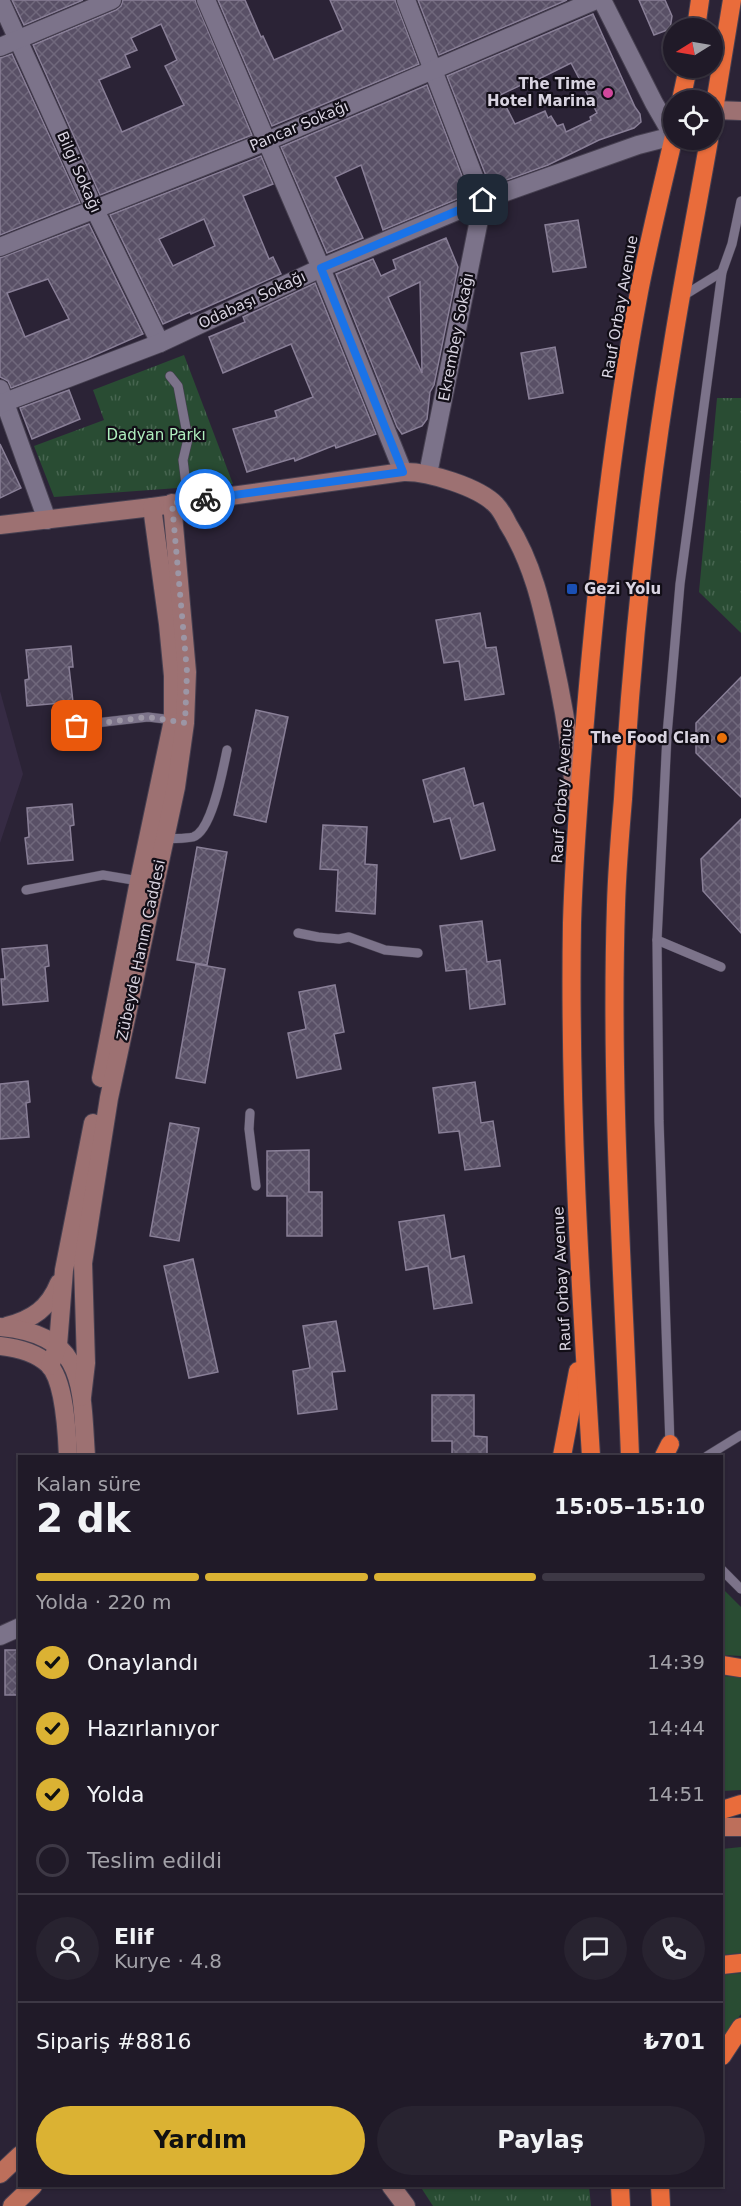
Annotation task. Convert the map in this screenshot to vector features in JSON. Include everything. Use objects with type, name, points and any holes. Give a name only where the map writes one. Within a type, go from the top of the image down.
[{"type":"highway","points":[[697,18],[700,0]]},
{"type":"highway","points":[[718,90],[732,0]]},
{"type":"highway","name":"Rauf Orbay Avenue","points":[[591,1455],[576,1210],[572,921],[576,828],[604,525],[615,444],[639,292],[671,150]]},
{"type":"highway","points":[[630,1455],[615,1094],[616,901],[627,731],[643,559],[681,297],[707,150]]},
{"type":"highway","points":[[562,1455],[584,1340]]},
{"type":"highway","points":[[723,1665],[741,1668]]},
{"type":"highway","points":[[723,1810],[741,1804]]},
{"type":"highway","points":[[723,1965],[741,1963]]},
{"type":"highway","points":[[723,2054],[741,2027]]},
{"type":"main road","points":[[723,114],[741,111]]},
{"type":"main road","points":[[0,525],[152,507],[403,472],[428,474],[481,494],[496,505],[527,557],[545,619],[567,729],[576,828]]},
{"type":"main road","name":"Zübeyde Hanım Caddesi","points":[[86,1455],[82,1397],[86,1363],[83,1263],[109,1098],[176,787],[179,722],[173,676],[180,502]]},
{"type":"main road","name":"Zübeyde Hanım Caddesi","points":[[152,507],[176,624]]},
{"type":"main road","name":"Zübeyde Hanım Caddesi","points":[[64,1270],[139,881],[179,722]]},
{"type":"main road","points":[[1,1327],[22,1322],[42,1310],[51,1301],[64,1270]]},
{"type":"main road","points":[[50,1366],[58,1345],[64,1270]]},
{"type":"main road","points":[[1,1327],[34,1333],[58,1345]]},
{"type":"main road","name":"Zübeyde Hanım Caddesi","points":[[58,1345],[69,1357],[82,1397]]},
{"type":"main road","points":[[0,1346],[30,1352],[50,1366],[57,1380],[62,1400],[68,1455]]},
{"type":"main road","points":[[723,1810],[741,1809]]},
{"type":"main road","points":[[723,1827],[741,1827]]},
{"type":"main road","points":[[0,2174],[18,2157]]},
{"type":"main road","points":[[12,2206],[32,2187]]},
{"type":"main road","points":[[392,2187],[406,2206]]},
{"type":"street","name":"Bilgi Sokağı","points":[[0,0],[94,208],[160,344]]},
{"type":"street","points":[[0,47],[111,0]]},
{"type":"street","points":[[206,0],[321,268],[403,472]]},
{"type":"street","points":[[406,0],[483,200]]},
{"type":"street","name":"Pancar Sokağı","points":[[0,247],[267,141],[596,0]]},
{"type":"street","points":[[602,0],[663,118]]},
{"type":"street","name":"Odabaşı Sokağı","points":[[2,398],[160,344],[321,268],[483,200],[638,145],[663,139]]},
{"type":"street","name":"Ekrembey Sokağı","points":[[428,474],[483,200]]},
{"type":"street","points":[[2,398],[47,520]]},
{"type":"lane","points":[[668,1452],[659,1121],[657,940],[667,735],[680,584],[722,272],[738,231],[741,201]]},
{"type":"lane","points":[[681,297],[722,272]]},
{"type":"lane","points":[[170,376],[177,386],[188,440],[183,460],[180,502]]},
{"type":"lane","points":[[62,727],[148,717],[179,722]]},
{"type":"lane","points":[[165,839],[193,837],[199,833],[213,810],[227,750]]},
{"type":"lane","points":[[26,890],[103,875],[139,881]]},
{"type":"lane","points":[[298,933],[318,938],[349,937],[385,950],[418,953]]},
{"type":"lane","points":[[657,940],[721,967]]},
{"type":"lane","points":[[250,1113],[249,1129],[256,1186]]},
{"type":"lane","points":[[709,1455],[741,1435]]},
{"type":"lane","points":[[723,1571],[741,1588]]},
{"type":"shaded area","points":[[0,691],[23,774],[0,843]]},
{"type":"green space","name":"Dadyan Parkı","points":[[184,355],[233,484],[54,497],[34,446],[104,420],[93,390]]},
{"type":"green space","points":[[717,398],[741,398],[741,633],[699,592]]},
{"type":"green space","points":[[723,1589],[741,1607],[741,1656],[723,1655]]},
{"type":"green space","points":[[723,1676],[741,1677],[741,1790],[723,1791]]},
{"type":"green space","points":[[741,1847],[741,1953],[723,1955],[723,1849]]},
{"type":"green space","points":[[741,1973],[741,2014],[723,2040],[723,1975]]},
{"type":"green space","points":[[421,2187],[589,2187],[591,2206],[433,2206]]},
{"type":"building","points":[[12,0],[83,0],[24,25]]},
{"type":"building","points":[[123,0],[195,0],[252,135],[100,195],[33,45],[121,6]],"holes":[[[161,24],[177,60],[165,66],[184,105],[122,132],[99,80],[130,67],[125,55],[137,50],[131,38]]]},
{"type":"building","points":[[218,0],[245,0],[274,60],[343,30],[330,0],[395,0],[419,64],[272,126]]},
{"type":"building","points":[[418,0],[567,0],[439,55]]},
{"type":"building","points":[[639,0],[665,0],[672,16],[672,18],[663,18],[663,32],[654,35]]},
{"type":"building","points":[[593,14],[640,114],[641,122],[634,128],[599,140],[548,165],[490,186],[447,76]],"holes":[[[571,63],[597,113],[590,117],[591,120],[566,132],[563,124],[557,126],[551,116],[548,118],[545,111],[515,124],[500,95]]]},
{"type":"building","points":[[12,54],[80,203],[0,235],[0,58]]},
{"type":"building","points":[[427,85],[469,194],[383,230],[361,165],[335,177],[363,238],[327,253],[281,147]]},
{"type":"building","points":[[261,156],[273,184],[243,196],[269,259],[273,257],[281,274],[163,324],[110,215]],"holes":[[[204,219],[215,246],[173,266],[159,239]]]},
{"type":"building","points":[[578,220],[586,267],[553,272],[545,225]]},
{"type":"building","points":[[89,224],[143,334],[11,388],[8,381],[0,377],[0,258]],"holes":[[[48,279],[69,319],[25,337],[7,293]]]},
{"type":"building","points":[[446,238],[458,267],[434,385],[430,392],[427,419],[422,426],[402,434],[397,427],[336,274],[373,259],[381,276],[396,269],[393,260]],"holes":[[[420,282],[422,373],[388,297]]]},
{"type":"building","points":[[315,283],[376,434],[336,448],[335,445],[295,461],[294,458],[247,472],[233,429],[277,417],[275,411],[313,397],[291,344],[223,373],[209,337],[245,322],[243,317]]},
{"type":"building","points":[[555,347],[563,393],[529,399],[521,353]]},
{"type":"building","points":[[69,390],[80,419],[32,439],[20,408]]},
{"type":"building","points":[[0,444],[21,488],[0,498]]},
{"type":"building","points":[[480,613],[486,648],[496,647],[504,694],[465,700],[459,661],[444,663],[436,620]]},
{"type":"building","points":[[71,646],[73,667],[69,667],[73,702],[27,706],[25,680],[29,679],[26,650]]},
{"type":"building","points":[[741,677],[741,797],[696,753],[696,723]]},
{"type":"building","points":[[256,710],[288,717],[266,822],[234,815]]},
{"type":"building","points":[[464,768],[474,806],[483,803],[495,850],[461,859],[450,818],[434,822],[423,780]]},
{"type":"building","points":[[72,804],[74,825],[70,826],[73,860],[28,864],[25,838],[29,837],[27,808]]},
{"type":"building","points":[[741,819],[741,933],[703,891],[701,859]]},
{"type":"building","points":[[323,825],[367,827],[365,864],[377,865],[375,914],[336,911],[338,870],[320,869]]},
{"type":"building","points":[[197,847],[227,852],[207,965],[177,960]]},
{"type":"building","points":[[482,921],[487,962],[500,960],[505,1004],[470,1009],[466,969],[446,971],[440,926]]},
{"type":"building","points":[[47,945],[49,966],[45,967],[48,1001],[3,1005],[1,979],[5,979],[2,949]]},
{"type":"building","points":[[196,964],[225,969],[205,1083],[176,1078]]},
{"type":"building","points":[[335,985],[344,1032],[334,1034],[341,1069],[297,1078],[288,1033],[306,1029],[299,992]]},
{"type":"building","points":[[28,1081],[30,1102],[26,1103],[29,1137],[0,1139],[0,1084]]},
{"type":"building","points":[[475,1082],[481,1123],[493,1121],[500,1166],[465,1170],[459,1131],[439,1133],[433,1088]]},
{"type":"building","points":[[170,1123],[199,1128],[179,1241],[150,1236]]},
{"type":"building","points":[[309,1150],[309,1192],[322,1192],[322,1236],[287,1236],[287,1196],[267,1196],[267,1151]]},
{"type":"building","points":[[444,1215],[451,1259],[464,1256],[472,1303],[434,1309],[428,1266],[406,1270],[399,1222]]},
{"type":"building","points":[[193,1259],[218,1372],[189,1378],[164,1266]]},
{"type":"building","points":[[336,1321],[345,1371],[332,1372],[337,1409],[298,1414],[293,1371],[310,1368],[303,1326]]},
{"type":"building","points":[[432,1395],[474,1395],[474,1436],[487,1437],[487,1455],[452,1455],[452,1441],[432,1441]]},
{"type":"building","points":[[5,1650],[18,1650],[18,1695],[5,1695]]},
{"type":"way so far","points":[[77,726],[148,717],[185,723],[187,672],[172,503],[205,499]]},
{"type":"place","name":"The Time Hotel Marina","points":[[608,93]]},
{"type":"place","name":"Gezi Yolu","points":[[572,589]]},
{"type":"place","name":"The Food Clan","points":[[722,738]]},
{"type":"route","points":[[205,499],[403,472],[321,268],[483,200]]}]
